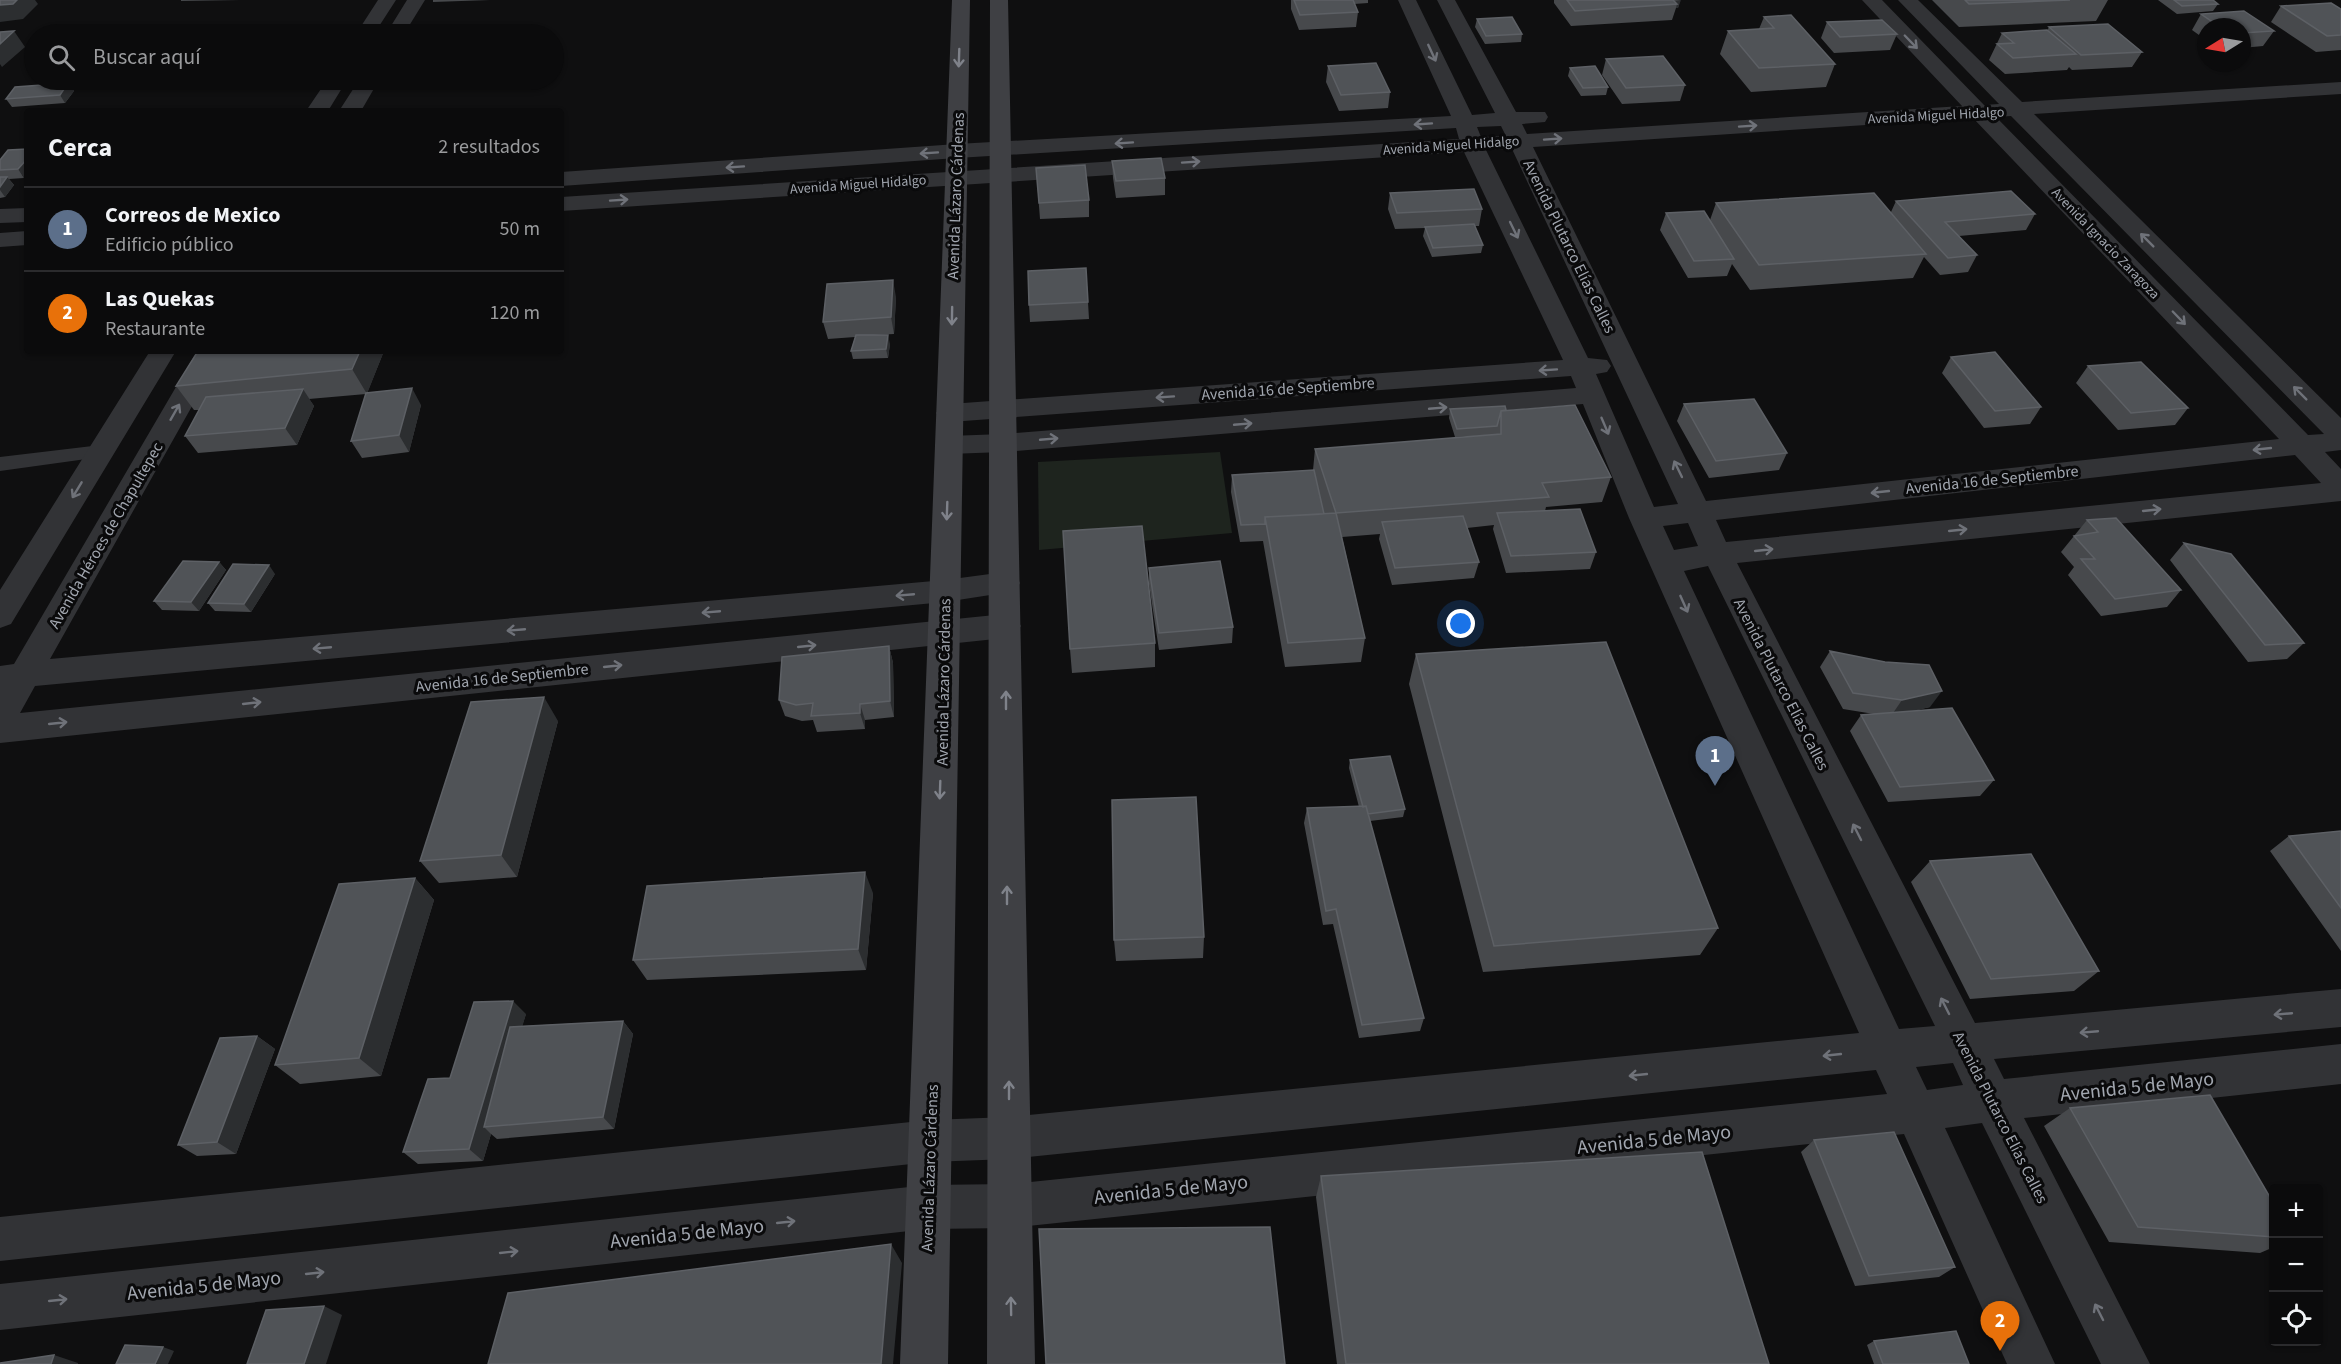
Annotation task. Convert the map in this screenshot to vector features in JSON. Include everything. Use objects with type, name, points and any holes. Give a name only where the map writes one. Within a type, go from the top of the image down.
[{"type":"main road","name":"Avenida Lázaro Cárdenas","points":[[924,1364],[961,0]]},
{"type":"main road","points":[[999,0],[1011,1364]]},
{"type":"street","points":[[371,24],[387,0]]},
{"type":"street","points":[[401,24],[416,0]]},
{"type":"street","points":[[1407,0],[1586,381],[1644,518],[2031,1364]]},
{"type":"street","name":"Avenida Plutarco Elías Calles","points":[[1446,0],[1514,130],[1717,554],[2126,1364]]},
{"type":"street","name":"Avenida Ignacio Zaragoza","points":[[1871,0],[2341,486]]},
{"type":"street","name":"Avenida Ignacio Zaragoza","points":[[1907,0],[2341,434]]},
{"type":"street","name":"Avenida Miguel Hidalgo","points":[[1856,99],[2341,68]]},
{"type":"street","name":"Avenida Miguel Hidalgo","points":[[564,179],[1000,162],[1514,130],[1719,128],[2341,88]]},
{"type":"street","points":[[319,108],[331,90]]},
{"type":"street","points":[[352,108],[363,90]]},
{"type":"street","points":[[1704,108],[1719,128]]},
{"type":"street","name":"Avenida Miguel Hidalgo","points":[[1514,130],[1555,116]]},
{"type":"street","name":"Avenida Miguel Hidalgo","points":[[564,204],[956,164]]},
{"type":"street","points":[[0,216],[24,215]]},
{"type":"street","points":[[0,240],[24,238]]},
{"type":"street","points":[[0,616],[161,354]]},
{"type":"street","name":"Avenida Héroes de Chapultepec","points":[[0,718],[13,677],[155,447],[208,354]]},
{"type":"street","name":"Avenida 16 de Septiembre","points":[[949,445],[1003,443],[1586,381],[1627,364]]},
{"type":"street","name":"Avenida 16 de Septiembre","points":[[950,413],[1586,381]]},
{"type":"street","name":"Avenida 16 de Septiembre","points":[[1644,518],[2341,441]]},
{"type":"street","points":[[101,451],[155,447]]},
{"type":"street","points":[[1665,563],[1717,554],[2341,491]]},
{"type":"street","points":[[13,677],[945,591],[1005,583]]},
{"type":"street","name":"Avenida 16 de Septiembre","points":[[0,729],[1005,626]]},
{"type":"street","points":[[0,1239],[930,1141],[1009,1138],[1886,1050],[2341,1008]]},
{"type":"street","name":"Avenida 5 de Mayo","points":[[0,1307],[928,1207],[1010,1206],[1915,1112],[1993,1101],[2341,1064]]},
{"type":"lane","points":[[0,464],[101,451]]},
{"type":"shaded area","points":[[1220,452],[1232,533],[1039,550],[1038,462]]},
{"type":"building","points":[[0,0],[17,0],[13,4],[0,5]]},
{"type":"building","points":[[1294,0],[1353,0],[1358,12],[1300,15]]},
{"type":"building","points":[[1567,0],[1673,0],[1677,4],[1575,11]]},
{"type":"building","points":[[1965,0],[2070,0],[1969,4]]},
{"type":"building","points":[[2174,0],[2213,0],[2218,4],[2182,6]]},
{"type":"building","points":[[2331,3],[2341,9],[2341,35],[2327,36],[2281,6]]},
{"type":"building","points":[[2244,11],[2274,31],[2251,32],[2251,18],[2207,18],[2201,14]]},
{"type":"building","points":[[1791,15],[1835,64],[1759,68],[1728,31],[1774,28],[1764,17]]},
{"type":"building","points":[[1512,17],[1522,34],[1486,36],[1477,19]]},
{"type":"building","points":[[1882,20],[1897,34],[1840,37],[1827,22]]},
{"type":"building","points":[[2108,24],[2142,52],[2081,55],[2049,27]]},
{"type":"building","points":[[2047,30],[2076,54],[2013,58],[1997,44],[2014,43],[2002,33]]},
{"type":"building","points":[[14,31],[0,44],[0,32]]},
{"type":"building","points":[[1663,56],[1685,85],[1626,88],[1606,59]]},
{"type":"building","points":[[1376,63],[1390,92],[1341,95],[1328,66]]},
{"type":"building","points":[[1595,66],[1608,87],[1583,88],[1570,68]]},
{"type":"building","points":[[24,86],[24,90],[63,90],[60,95],[6,99],[15,87]]},
{"type":"building","points":[[24,149],[24,162],[18,169],[0,170],[0,160],[8,150]]},
{"type":"building","points":[[1161,158],[1165,178],[1116,181],[1112,161]]},
{"type":"building","points":[[1085,165],[1089,200],[1039,203],[1036,168]]},
{"type":"building","points":[[0,177],[7,177],[0,187]]},
{"type":"building","points":[[1474,189],[1482,209],[1397,213],[1390,193]]},
{"type":"building","points":[[2011,191],[2035,214],[1945,222],[1977,255],[1948,258],[1896,201]]},
{"type":"building","points":[[1874,193],[1926,254],[1759,265],[1716,203]]},
{"type":"building","points":[[1704,211],[1734,259],[1694,261],[1666,213]]},
{"type":"building","points":[[1474,224],[1483,245],[1433,248],[1425,227]]},
{"type":"building","points":[[1086,268],[1088,302],[1029,305],[1028,271]]},
{"type":"building","points":[[893,280],[891,317],[823,322],[827,284]]},
{"type":"building","points":[[856,335],[888,335],[886,349],[851,351]]},
{"type":"building","points":[[1995,352],[2041,407],[1995,411],[1951,357]]},
{"type":"building","points":[[196,354],[359,354],[352,369],[176,386]]},
{"type":"building","points":[[2141,362],[2188,408],[2131,413],[2088,366]]},
{"type":"building","points":[[412,388],[399,435],[351,441],[366,393]]},
{"type":"building","points":[[303,389],[285,428],[185,436],[206,397]]},
{"type":"building","points":[[1754,399],[1787,453],[1716,461],[1684,404]]},
{"type":"building","points":[[1575,405],[1611,477],[1542,483],[1549,497],[1336,513],[1315,449],[1501,434],[1501,411]]},
{"type":"building","points":[[1505,406],[1506,410],[1501,411],[1497,426],[1457,429],[1450,409]]},
{"type":"building","points":[[1314,470],[1324,514],[1265,517],[1265,524],[1241,525],[1232,475]]},
{"type":"building","points":[[1580,509],[1596,552],[1511,556],[1497,513]]},
{"type":"building","points":[[1336,513],[1365,638],[1288,643],[1265,517]]},
{"type":"building","points":[[1463,516],[1479,562],[1395,568],[1382,522]]},
{"type":"building","points":[[2116,518],[2181,590],[2115,599],[2081,559],[2095,559],[2074,536],[2098,532],[2087,520]]},
{"type":"building","points":[[1142,526],[1155,643],[1070,649],[1063,531]]},
{"type":"building","points":[[2184,543],[2231,554],[2304,643],[2265,645]]},
{"type":"building","points":[[183,561],[219,562],[191,602],[154,601]]},
{"type":"building","points":[[1220,561],[1233,627],[1159,633],[1149,568]]},
{"type":"building","points":[[233,564],[269,565],[244,604],[208,603]]},
{"type":"building","points":[[1606,642],[1718,928],[1494,946],[1416,654]]},
{"type":"building","points":[[889,646],[890,701],[860,704],[860,713],[811,716],[813,703],[796,705],[779,700],[782,657]]},
{"type":"building","points":[[1830,651],[1885,662],[1929,665],[1942,691],[1902,700],[1853,693]]},
{"type":"building","points":[[544,697],[501,855],[420,861],[471,702]]},
{"type":"building","points":[[1952,708],[1994,780],[1900,787],[1861,715]]},
{"type":"building","points":[[1390,756],[1405,809],[1368,814],[1366,806],[1363,807],[1350,760]]},
{"type":"building","points":[[1196,797],[1204,937],[1114,940],[1112,800]]},
{"type":"building","points":[[1366,806],[1424,1018],[1362,1025],[1336,909],[1326,911],[1307,808]]},
{"type":"building","points":[[2341,831],[2341,908],[2289,836]]},
{"type":"building","points":[[2031,854],[2099,971],[1991,979],[1930,861]]},
{"type":"building","points":[[865,872],[858,949],[633,960],[647,886]]},
{"type":"building","points":[[415,878],[359,1058],[275,1065],[339,884]]},
{"type":"building","points":[[513,1001],[469,1149],[403,1152],[428,1079],[450,1078],[474,1002]]},
{"type":"building","points":[[623,1021],[603,1117],[484,1127],[510,1027]]},
{"type":"building","points":[[257,1036],[217,1142],[178,1145],[220,1038]]},
{"type":"building","points":[[2210,1095],[2269,1195],[2269,1237],[2138,1227],[2070,1108]]},
{"type":"building","points":[[1894,1132],[1955,1267],[1869,1276],[1814,1140]]},
{"type":"building","points":[[1702,1152],[1769,1364],[1346,1364],[1321,1176]]},
{"type":"building","points":[[1270,1227],[1285,1364],[1046,1364],[1039,1229]]},
{"type":"building","points":[[891,1244],[881,1364],[488,1364],[508,1293]]},
{"type":"building","points":[[324,1306],[304,1364],[247,1364],[266,1310]]},
{"type":"building","points":[[1956,1331],[1969,1364],[1883,1364],[1874,1341]]},
{"type":"building","points":[[125,1345],[163,1347],[155,1364],[116,1364]]},
{"type":"building","points":[[54,1355],[51,1364],[0,1364],[0,1363]]},
{"type":"place","name":"Correos de Mexico","points":[[1715,786]]},
{"type":"place","name":"Las Quekas","points":[[2000,1351]]}]
